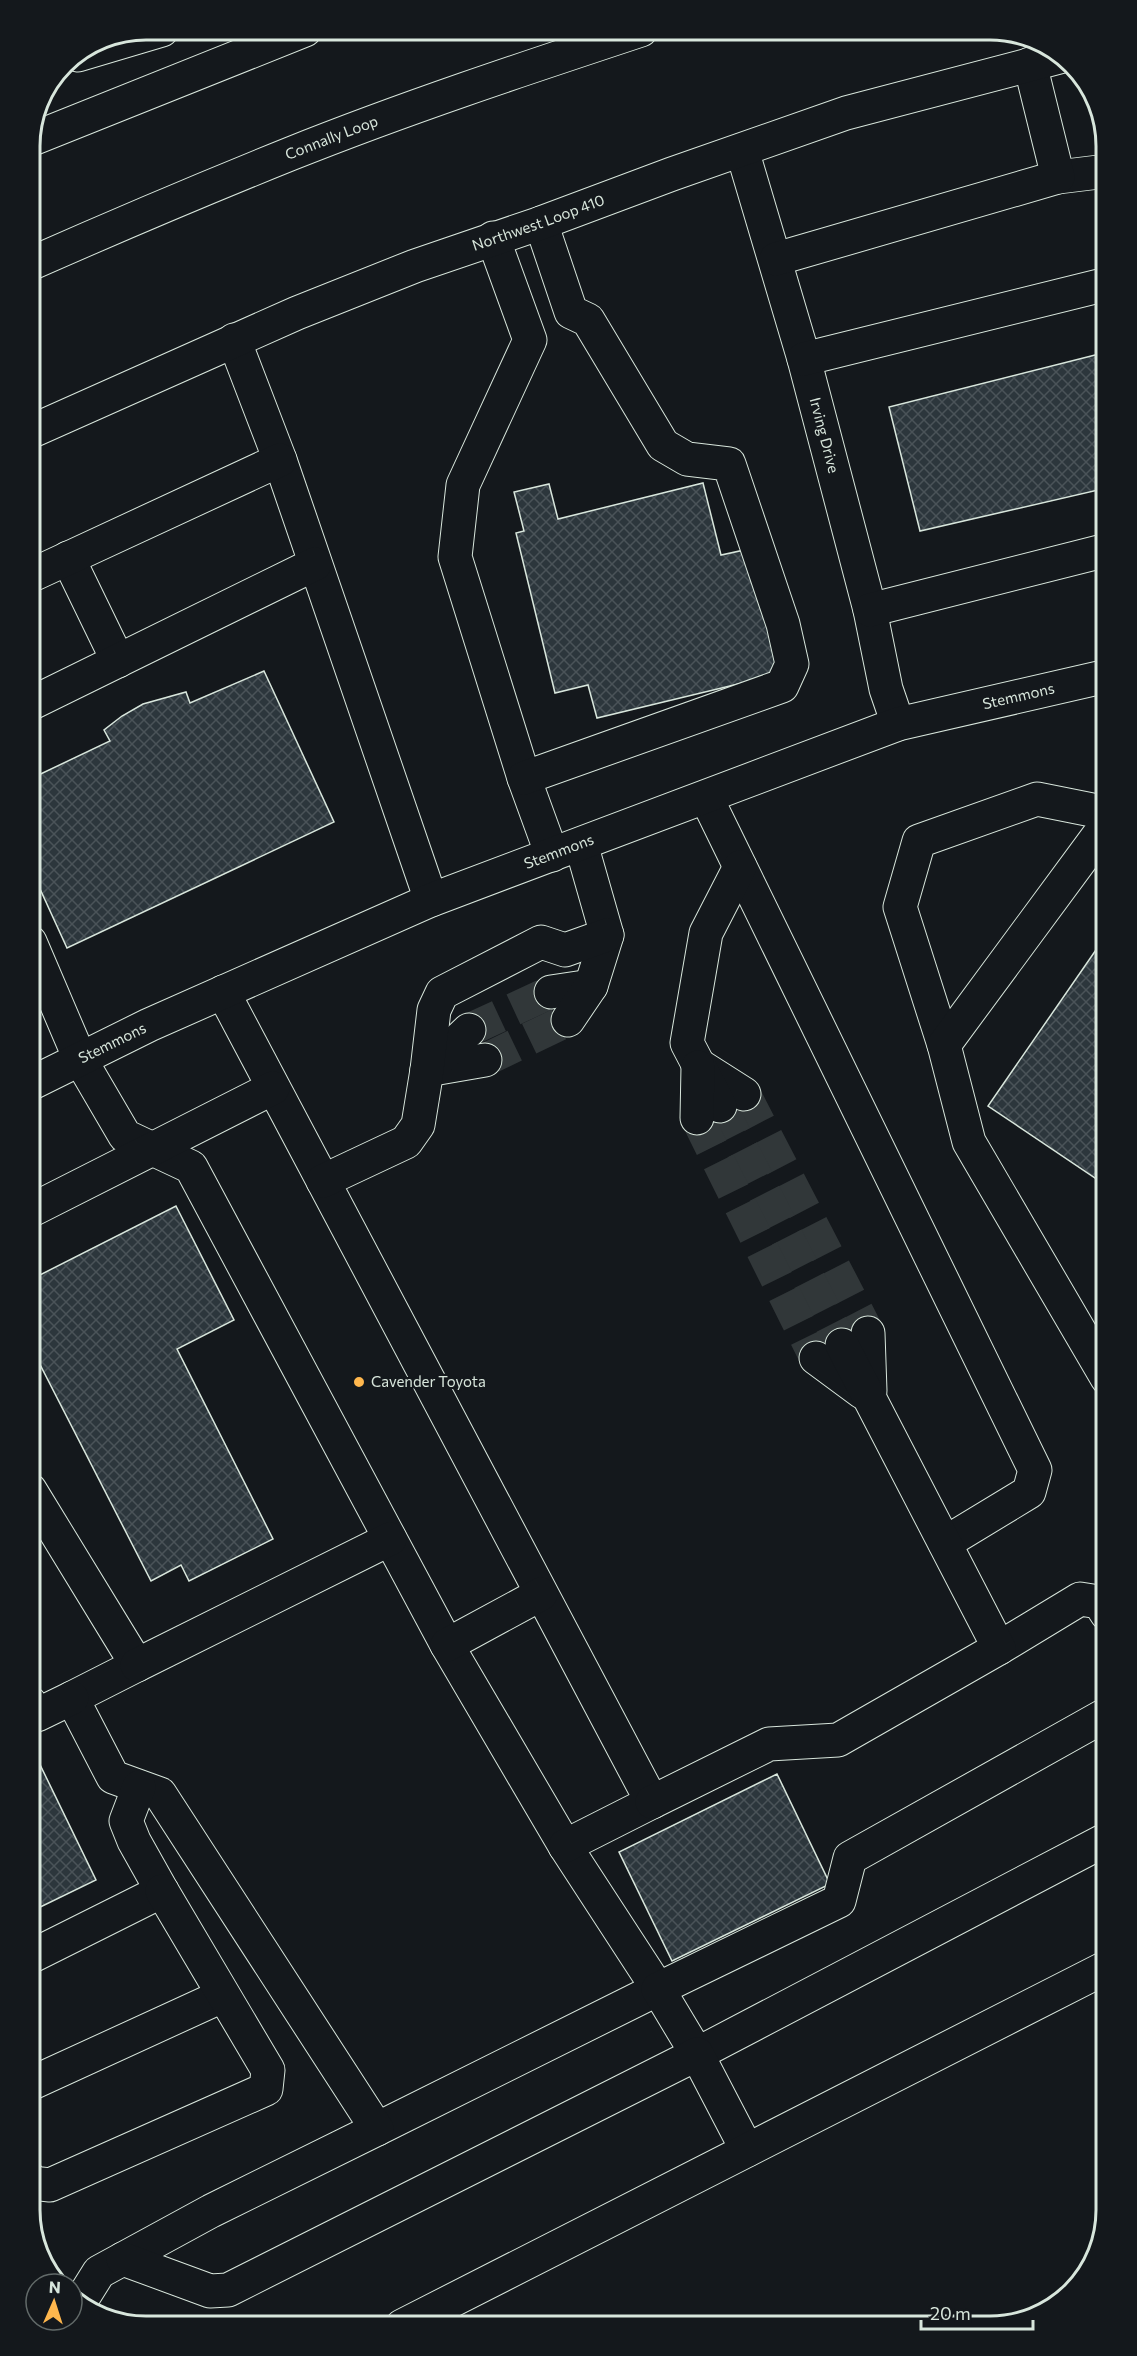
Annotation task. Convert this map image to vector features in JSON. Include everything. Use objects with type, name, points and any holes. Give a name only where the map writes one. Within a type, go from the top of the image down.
[{"type":"main road","points":[[41,136],[280,40]]},
{"type":"main road","name":"Connally Loop","points":[[41,259],[291,154],[485,82],[609,41]]},
{"type":"main road","name":"Northwest Loop 410","points":[[41,427],[234,340],[415,266],[542,223],[846,112],[1050,59]]},
{"type":"main road","points":[[1030,64],[1058,177]]},
{"type":"main road","name":"Irving Drive","points":[[742,150],[804,360],[870,610],[886,689],[898,724]]},
{"type":"main road","points":[[776,260],[1058,177],[1096,172]]},
{"type":"main road","points":[[524,778],[782,686],[792,664],[783,624],[729,464],[687,459],[663,445],[588,320],[571,312],[542,223]]},
{"type":"main road","points":[[493,238],[530,340],[464,485],[455,557],[524,778],[567,849],[607,935],[591,986],[568,1020]]},
{"type":"main road","points":[[804,360],[1096,287]]},
{"type":"main road","points":[[234,340],[280,460],[431,900]]},
{"type":"main road","points":[[41,571],[280,460]]},
{"type":"main road","points":[[870,610],[1096,553]]},
{"type":"main road","points":[[68,558],[118,660]]},
{"type":"main road","points":[[41,699],[315,564]]},
{"type":"main road","name":"Stemmons","points":[[41,1079],[149,1025],[431,900],[898,724],[1096,679]]},
{"type":"main road","points":[[706,797],[1035,1470],[1029,1492],[945,1544]]},
{"type":"main road","points":[[1096,811],[1037,799],[919,841],[900,907],[944,1045],[969,1142],[1096,1359]]},
{"type":"main road","points":[[944,1045],[1096,839]]},
{"type":"main road","points":[[720,1106],[687,1043],[706,933],[740,867]]},
{"type":"main road","points":[[323,1181],[406,1142],[418,1125],[434,1010],[442,993],[540,942],[565,950],[607,935]]},
{"type":"main road","points":[[41,967],[80,1059],[125,1137],[190,1167],[447,1645],[564,1846],[658,1989],[697,2054],[747,2150]]},
{"type":"main road","points":[[551,992],[591,986]]},
{"type":"main road","points":[[223,992],[652,1802]]},
{"type":"main road","points":[[427,1070],[470,1030]]},
{"type":"main road","points":[[427,1070],[486,1060]]},
{"type":"main road","points":[[40,1206],[273,1088]]},
{"type":"main road","points":[[870,1399],[842,1346],[999,1648]]},
{"type":"main road","points":[[40,1507],[137,1665]]},
{"type":"main road","points":[[40,1713],[390,1539]]},
{"type":"main road","points":[[447,1645],[542,1594]]},
{"type":"main road","points":[[564,1846],[769,1744],[838,1740],[1080,1599],[1096,1602]]},
{"type":"main road","points":[[72,1698],[113,1776],[160,1794],[377,2129]]},
{"type":"main road","points":[[84,2296],[99,2272],[211,2211],[839,1901],[850,1858],[1096,1720]]},
{"type":"main road","points":[[40,2184],[50,2185],[266,2090],[268,2070],[222,1996],[134,1841],[126,1821],[139,1787]]},
{"type":"main road","points":[[123,2259],[210,2291],[228,2290],[697,2054],[1096,1845]]},
{"type":"main road","points":[[40,1952],[162,1891]]},
{"type":"main road","points":[[423,2315],[1096,1973]]},
{"type":"main road","points":[[40,2079],[222,1996]]},
{"type":"building","points":[[1096,355],[1096,491],[920,531],[889,407]]},
{"type":"building","points":[[703,483],[721,555],[749,549],[780,674],[597,718],[588,685],[555,693],[516,533],[524,531],[514,492],[549,484],[558,519]]},
{"type":"building","points":[[264,671],[334,822],[67,948],[41,890],[41,774],[110,741],[104,730],[143,704],[186,692],[190,703]]},
{"type":"building","points":[[1096,950],[1096,1179],[988,1106]]},
{"type":"building","points":[[176,1206],[234,1320],[177,1349],[273,1539],[189,1581],[181,1565],[151,1581],[40,1365],[40,1275]]},
{"type":"building","points":[[40,1765],[96,1880],[40,1907]]},
{"type":"building","points":[[777,1774],[830,1884],[672,1961],[619,1852]]},
{"type":"tunnel","points":[[469,1030],[551,992]]},
{"type":"tunnel","points":[[485,1060],[568,1020]]},
{"type":"tunnel","points":[[744,1094],[868,1333]]},
{"type":"tunnel","points":[[720,1106],[842,1345]]},
{"type":"tunnel","points":[[697,1118],[816,1358]]},
{"type":"place","name":"Cavender Toyota","points":[[359,1382]]}]
